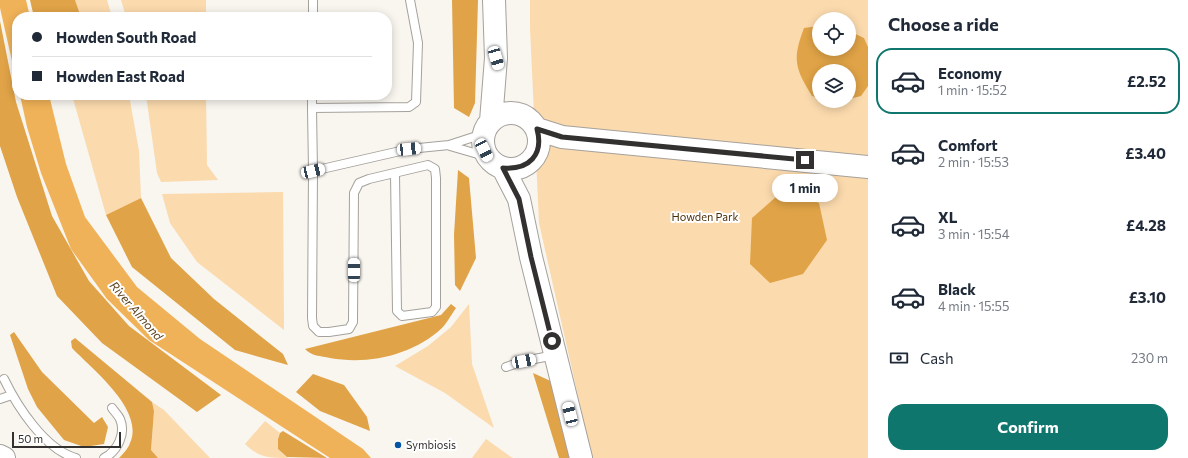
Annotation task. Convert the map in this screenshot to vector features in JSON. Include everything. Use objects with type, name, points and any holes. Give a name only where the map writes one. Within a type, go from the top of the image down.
[{"type":"main road","points":[[494,0],[496,58],[487,127],[482,142],[519,199],[531,257],[581,458]]},
{"type":"main road","points":[[496,58],[514,112]]},
{"type":"main road","points":[[487,127],[498,116],[514,112],[528,118],[538,138],[536,154],[526,165],[515,169],[495,163]]},
{"type":"main road","points":[[538,138],[562,137],[868,167]]},
{"type":"main road","points":[[519,199],[526,165]]},
{"type":"main road","points":[[0,456],[4,458]]},
{"type":"lane","points":[[312,108],[409,107],[416,102],[418,43],[410,0]]},
{"type":"lane","points":[[313,1],[313,12]]},
{"type":"lane","points":[[312,100],[312,318],[315,330],[324,332],[349,328],[353,322],[355,188],[362,181],[428,166],[435,169],[436,178],[436,307],[432,312],[410,316],[402,316],[397,311],[395,174]]},
{"type":"lane","points":[[313,171],[409,149],[449,145],[487,127]]},
{"type":"lane","points":[[449,145],[495,163]]},
{"type":"lane","points":[[506,367],[524,361],[556,355]]},
{"type":"lane","points":[[4,379],[22,412],[54,447],[69,456],[76,458]]},
{"type":"lane","points":[[0,399],[12,395]]},
{"type":"lane","points":[[104,458],[109,455],[118,444],[122,432],[120,419],[112,408]]},
{"type":"green space","points":[[75,0],[107,0],[111,12],[79,12]]},
{"type":"green space","points":[[121,0],[206,0],[206,12],[125,12]]},
{"type":"green space","name":"Howden Park","points":[[530,0],[868,0],[868,458],[592,458],[539,223]]},
{"type":"green space","points":[[73,100],[130,100],[139,151],[141,198],[106,215]]},
{"type":"green space","points":[[147,100],[206,100],[207,165],[218,180],[161,182],[157,173]]},
{"type":"green space","points":[[283,192],[284,330],[197,262],[170,223],[162,194]]},
{"type":"green space","points":[[469,304],[472,364],[494,428],[445,393],[395,366],[428,346],[451,327]]},
{"type":"green space","points":[[152,402],[164,410],[210,458],[158,458],[151,450],[154,411]]},
{"type":"green space","points":[[265,421],[280,433],[278,439],[278,449],[288,458],[275,458],[260,455],[245,444]]},
{"type":"green space","points":[[486,439],[511,457],[513,458],[472,458]]},
{"type":"shaded area","points":[[30,0],[75,0],[79,12],[33,12]]},
{"type":"shaded area","points":[[452,0],[478,0],[475,103],[469,117],[454,108]]},
{"type":"shaded area","points":[[0,21],[12,82],[12,100],[16,100],[52,216],[89,281],[129,326],[221,395],[197,412],[102,343],[57,296],[17,197],[0,146]]},
{"type":"shaded area","points":[[812,27],[812,56],[856,56],[856,34],[864,38],[868,47],[868,86],[861,96],[856,97],[856,64],[812,64],[812,96],[802,78],[797,64],[798,48],[804,28]]},
{"type":"shaded area","points":[[458,170],[469,178],[476,258],[460,291],[455,285],[454,235]]},
{"type":"shaded area","points":[[785,189],[819,203],[827,240],[803,274],[770,283],[750,264],[752,218]]},
{"type":"shaded area","points":[[141,198],[171,258],[214,299],[283,354],[288,365],[235,350],[132,267],[106,215]]},
{"type":"shaded area","points":[[451,304],[456,308],[442,328],[418,345],[390,356],[375,359],[345,360],[316,355],[305,349],[441,315]]},
{"type":"shaded area","points":[[14,332],[42,372],[94,423],[102,417],[108,427],[104,444],[84,447],[64,440],[37,407],[28,389],[10,335]]},
{"type":"shaded area","points":[[75,338],[152,402],[154,411],[151,450],[158,458],[119,458],[130,443],[133,430],[130,417],[124,404],[114,391],[72,348],[71,341]]},
{"type":"shaded area","points":[[533,373],[555,383],[573,458],[559,458]]},
{"type":"shaded area","points":[[313,374],[344,385],[367,417],[370,431],[320,411],[296,392]]},
{"type":"shaded area","points":[[283,431],[327,458],[287,457],[278,449],[278,439],[280,433]]},
{"type":"water","points":[[0,0],[26,0],[29,12],[12,12],[12,61],[0,8]]},
{"type":"water","name":"River Almond","points":[[21,100],[50,100],[66,164],[85,217],[137,287],[200,339],[363,449],[371,458],[330,458],[149,340],[107,299],[71,249],[41,173],[27,127]]},
{"type":"place","name":"Symbiosis","points":[[398,445]]},
{"type":"route","points":[[552,341],[531,257],[519,199],[503,168],[515,169],[526,165],[532,160],[539,147],[537,129],[562,137],[805,160]]}]
